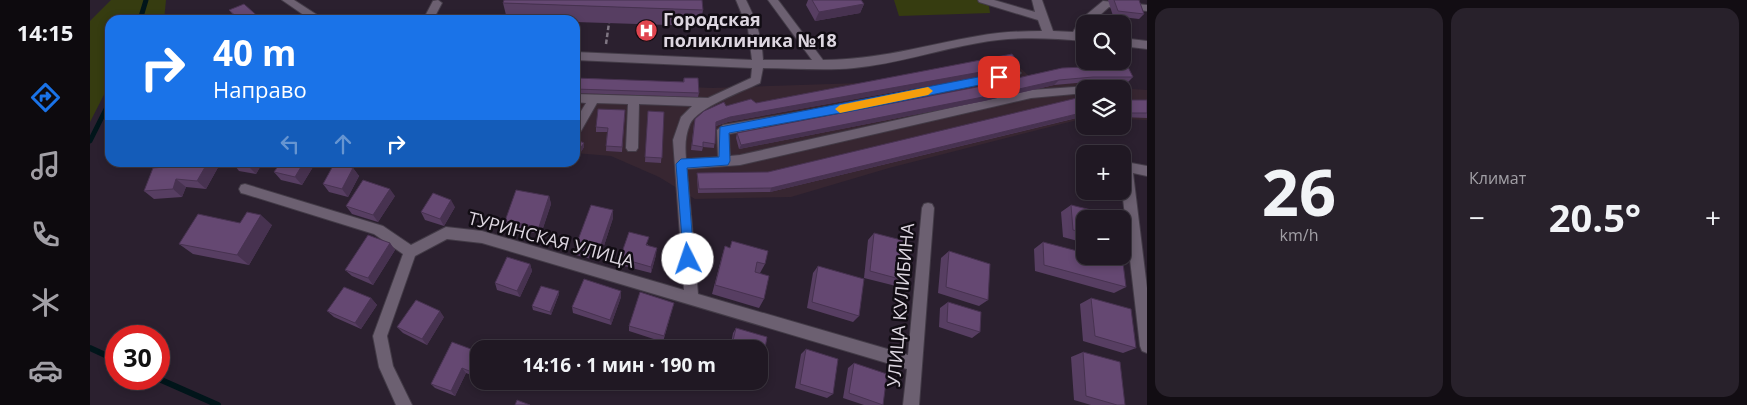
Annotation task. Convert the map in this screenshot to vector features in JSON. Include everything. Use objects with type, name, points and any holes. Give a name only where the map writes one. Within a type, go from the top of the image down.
[{"type":"street","points":[[691,298],[679,140],[685,120],[696,109],[756,80],[759,49],[752,21],[741,0]]},
{"type":"street","points":[[772,0],[821,65]]},
{"type":"street","points":[[983,0],[1042,18]]},
{"type":"street","points":[[1037,0],[1049,34]]},
{"type":"street","points":[[291,1],[309,15]]},
{"type":"street","points":[[431,15],[437,3]]},
{"type":"street","points":[[1093,15],[1107,3],[1147,8]]},
{"type":"street","points":[[580,56],[759,64],[853,64],[883,60],[988,38],[1049,34],[1076,36]]},
{"type":"street","points":[[1131,43],[1147,45]]},
{"type":"street","points":[[724,161],[723,130],[857,106],[1016,73]]},
{"type":"street","points":[[681,164],[750,158],[1031,94],[1076,90]]},
{"type":"street","points":[[580,98],[711,102]]},
{"type":"street","points":[[580,123],[594,98]]},
{"type":"street","points":[[632,148],[634,100]]},
{"type":"street","points":[[1147,171],[1126,167],[1147,346]]},
{"type":"street","points":[[244,189],[378,230],[410,252],[380,336],[386,367],[404,405]]},
{"type":"street","name":"УЛИЦА КУЛИБИНА","points":[[911,405],[928,208]]},
{"type":"street","name":"ТУРИНСКАЯ УЛИЦА","points":[[410,252],[446,233],[482,237],[914,364]]},
{"type":"path","points":[[606,44],[609,23]]},
{"type":"shaded area","points":[[1012,60],[1031,78],[1122,70],[1127,80],[1076,80],[1076,120],[889,168],[791,197],[695,199],[659,177],[611,156],[580,153],[580,82],[712,88],[862,83]]},
{"type":"shaded area","points":[[1131,87],[1132,89],[1147,90],[1147,120],[1131,119]]},
{"type":"green space","points":[[111,0],[166,0],[164,15],[105,15],[105,93],[90,122],[90,21]]},
{"type":"green space","points":[[894,0],[988,0],[990,13],[899,16]]},
{"type":"building","points":[[504,0],[702,0],[703,10],[503,3]]},
{"type":"building","points":[[812,0],[861,0],[864,4],[819,12]]},
{"type":"building","points":[[1114,0],[1139,0],[1144,14],[1118,11]]},
{"type":"building","points":[[244,4],[256,15],[234,15],[229,10]]},
{"type":"building","points":[[1012,54],[1020,65],[730,117],[716,122],[715,144],[703,142],[703,147],[692,145],[695,119],[704,111],[724,102],[726,106],[751,99],[756,103]]},
{"type":"building","points":[[1076,67],[1076,70],[1130,70],[1133,77],[1093,77],[1059,80],[741,145],[737,133],[982,86],[1062,68]]},
{"type":"building","points":[[580,78],[684,82],[684,78],[698,78],[699,93],[580,89]]},
{"type":"building","points":[[1076,98],[1076,114],[771,188],[699,189],[697,173],[768,172]]},
{"type":"building","points":[[1131,100],[1147,100],[1147,113],[1131,113]]},
{"type":"building","points":[[598,109],[625,110],[622,147],[606,146],[608,128],[596,127]]},
{"type":"building","points":[[648,111],[664,112],[662,158],[645,157]]},
{"type":"building","points":[[205,167],[197,181],[176,179],[173,189],[144,191],[153,168]]},
{"type":"building","points":[[278,167],[301,167],[295,177],[274,172]]},
{"type":"building","points":[[332,167],[353,168],[342,189],[323,184]]},
{"type":"building","points":[[363,180],[390,189],[373,215],[346,206]]},
{"type":"building","points":[[516,190],[549,196],[539,227],[505,221]]},
{"type":"building","points":[[433,193],[451,200],[440,219],[421,212]]},
{"type":"building","points":[[591,205],[613,210],[598,254],[575,248]]},
{"type":"building","points":[[1071,205],[1091,210],[1076,210],[1076,231],[1073,230]]},
{"type":"building","points":[[247,212],[261,215],[237,255],[179,244],[198,214],[240,223]]},
{"type":"building","points":[[629,232],[649,237],[646,245],[657,248],[651,267],[620,258]]},
{"type":"building","points":[[874,233],[909,242],[907,281],[870,271]]},
{"type":"building","points":[[368,235],[390,243],[368,278],[345,270]]},
{"type":"building","points":[[732,241],[768,251],[765,264],[757,262],[755,272],[769,276],[764,299],[715,285],[725,246],[730,248]]},
{"type":"building","points":[[1043,242],[1076,251],[1076,265],[1123,265],[1126,287],[1044,265]]},
{"type":"building","points":[[949,251],[990,264],[988,300],[946,287]]},
{"type":"building","points":[[507,257],[530,264],[517,291],[495,283]]},
{"type":"building","points":[[818,266],[864,279],[859,316],[812,302]]},
{"type":"building","points":[[584,279],[621,291],[610,320],[572,307]]},
{"type":"building","points":[[541,286],[559,291],[550,312],[532,306]]},
{"type":"building","points":[[344,287],[371,298],[355,323],[327,311]]},
{"type":"building","points":[[640,292],[674,303],[664,336],[629,326]]},
{"type":"building","points":[[1091,298],[1131,309],[1136,348],[1095,336]]},
{"type":"building","points":[[416,300],[440,311],[422,339],[397,327]]},
{"type":"building","points":[[948,302],[981,312],[980,332],[947,322]]},
{"type":"building","points":[[736,328],[767,337],[766,340],[733,340]]},
{"type":"building","points":[[452,342],[470,349],[470,371],[462,368],[451,391],[431,384]]},
{"type":"building","points":[[806,349],[838,359],[833,394],[800,384]]},
{"type":"building","points":[[1083,352],[1120,362],[1125,405],[1117,405],[1086,396]]},
{"type":"building","points":[[854,363],[887,374],[883,405],[849,393]]},
{"type":"building","points":[[517,400],[530,405],[515,405]]},
{"type":"waterway","points":[[142,15],[146,0]]},
{"type":"waterway","points":[[90,141],[105,111]]},
{"type":"waterway","points":[[90,348],[105,355]]},
{"type":"waterway","points":[[170,384],[218,405]]},
{"type":"slow traffic","points":[[840,109],[928,91]]},
{"type":"place","name":"Городская поликлиника №18","points":[[647,30]]},
{"type":"route","points":[[688,259],[681,164],[724,161],[723,130],[857,106],[999,77]]}]
